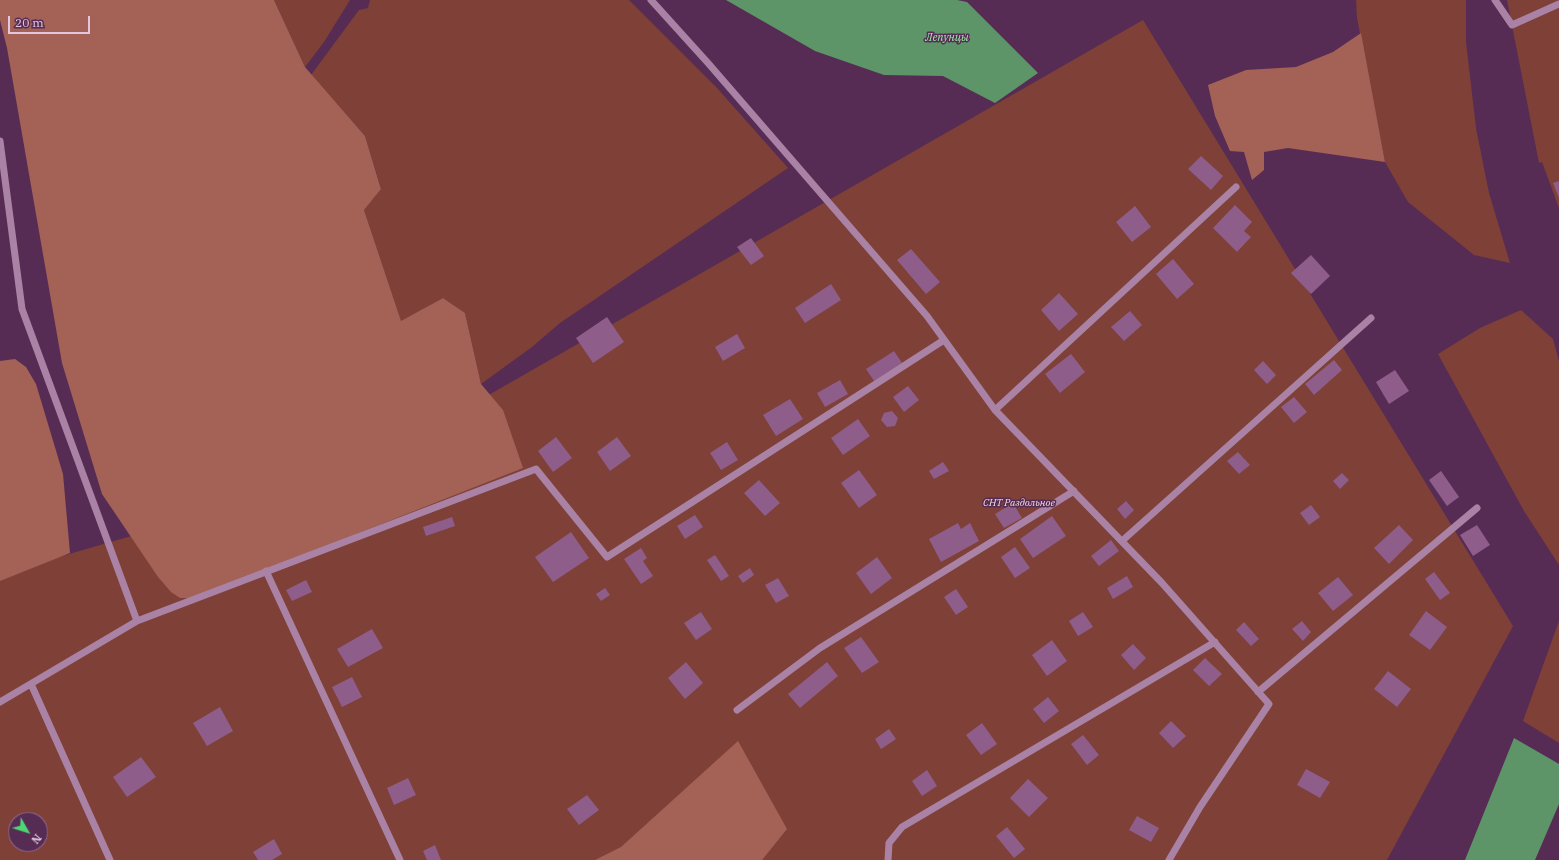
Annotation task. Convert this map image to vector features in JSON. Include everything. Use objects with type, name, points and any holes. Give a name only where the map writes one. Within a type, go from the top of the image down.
[{"type":"lane","points":[[651,0],[708,63],[912,299],[996,410],[1162,583],[1269,704],[1200,807],[1169,860]]},
{"type":"lane","points":[[1495,0],[1512,25],[1559,4]]},
{"type":"lane","points":[[0,141],[22,309],[137,621]]},
{"type":"lane","points":[[996,410],[1236,188]]},
{"type":"lane","points":[[1122,541],[1371,318]]},
{"type":"lane","points":[[0,702],[137,621],[536,469],[608,558],[944,340]]},
{"type":"lane","points":[[737,710],[820,648],[1074,491]]},
{"type":"lane","points":[[1258,692],[1477,508]]},
{"type":"lane","points":[[266,571],[400,860]]},
{"type":"lane","points":[[888,860],[889,844],[902,827],[1215,642]]},
{"type":"lane","points":[[31,684],[110,860]]},
{"type":"green space","points":[[274,0],[350,0],[324,42],[305,67]]},
{"type":"green space","points":[[370,0],[629,0],[717,88],[788,168],[560,323],[532,347],[481,384],[465,313],[443,298],[401,322],[364,210],[381,188],[365,136],[311,75],[359,10],[368,8]]},
{"type":"green space","points":[[1356,0],[1466,0],[1466,42],[1476,128],[1489,193],[1510,263],[1474,255],[1408,202],[1385,162],[1357,18]]},
{"type":"green space","points":[[1507,0],[1559,0],[1559,208],[1542,162],[1539,163]]},
{"type":"green space","name":"СНТ Раздольное","points":[[1143,20],[1513,626],[1387,860],[0,860],[0,574],[356,471]]},
{"type":"green space","points":[[1521,310],[1553,339],[1559,361],[1559,565],[1524,511],[1438,354],[1480,328]]},
{"type":"green space","points":[[1559,621],[1559,743],[1523,721]]},
{"type":"shaded area","points":[[0,0],[274,0],[305,67],[365,136],[381,189],[364,210],[401,321],[443,298],[465,313],[481,384],[503,410],[523,468],[194,598],[180,598],[171,592],[158,577],[102,494],[62,363],[7,48],[0,20]]},
{"type":"shaded area","points":[[1361,33],[1385,162],[1288,148],[1264,152],[1264,170],[1252,180],[1244,152],[1230,151],[1215,116],[1208,85],[1246,70],[1296,67],[1333,52]]},
{"type":"shaded area","points":[[15,359],[26,367],[36,384],[63,474],[70,553],[0,581],[0,361]]},
{"type":"shaded area","points":[[738,741],[787,829],[762,860],[595,860],[621,847]]},
{"type":"water","name":"Лепунцы","points":[[726,0],[957,0],[967,2],[1038,73],[995,103],[943,76],[884,75],[815,51]]},
{"type":"water","points":[[1514,738],[1559,764],[1559,804],[1535,860],[1465,860]]},
{"type":"building","points":[[1201,156],[1223,176],[1211,190],[1188,169]]},
{"type":"building","points":[[1559,181],[1559,198],[1553,183]]},
{"type":"building","points":[[1235,205],[1252,222],[1244,231],[1251,237],[1237,252],[1213,228]]},
{"type":"building","points":[[1135,206],[1151,227],[1132,242],[1116,222]]},
{"type":"building","points":[[751,238],[764,256],[751,265],[737,247]]},
{"type":"building","points":[[911,249],[940,282],[926,294],[897,260]]},
{"type":"building","points":[[1311,255],[1330,276],[1311,294],[1291,273]]},
{"type":"building","points":[[1173,259],[1194,284],[1177,299],[1156,274]]},
{"type":"building","points":[[831,284],[841,300],[805,323],[795,308]]},
{"type":"building","points":[[1059,293],[1078,314],[1059,331],[1041,310]]},
{"type":"building","points":[[1130,311],[1142,325],[1124,341],[1111,327]]},
{"type":"building","points":[[607,317],[624,342],[593,363],[576,338]]},
{"type":"building","points":[[737,334],[745,348],[723,361],[715,347]]},
{"type":"building","points":[[894,351],[902,363],[874,381],[866,369]]},
{"type":"building","points":[[1071,354],[1085,372],[1060,393],[1045,374]]},
{"type":"building","points":[[1334,360],[1342,370],[1314,395],[1305,384]]},
{"type":"building","points":[[1263,361],[1276,375],[1267,384],[1254,370]]},
{"type":"building","points":[[1395,370],[1409,391],[1389,404],[1376,382]]},
{"type":"building","points":[[840,380],[848,394],[825,407],[817,393]]},
{"type":"building","points":[[908,386],[919,400],[904,412],[893,397]]},
{"type":"building","points":[[1294,397],[1307,412],[1294,423],[1281,407]]},
{"type":"building","points":[[790,399],[803,419],[776,436],[763,415]]},
{"type":"building","points":[[892,411],[898,418],[895,426],[887,427],[881,420],[884,413]]},
{"type":"building","points":[[858,419],[870,436],[843,455],[831,438]]},
{"type":"building","points":[[556,437],[572,458],[553,472],[538,451]]},
{"type":"building","points":[[617,437],[631,456],[610,471],[597,452]]},
{"type":"building","points":[[727,442],[738,460],[721,470],[710,453]]},
{"type":"building","points":[[1238,452],[1250,465],[1239,474],[1227,461]]},
{"type":"building","points":[[943,462],[949,471],[934,479],[929,471]]},
{"type":"building","points":[[859,470],[877,495],[859,508],[841,483]]},
{"type":"building","points":[[1441,471],[1459,497],[1447,506],[1429,480]]},
{"type":"building","points":[[1342,473],[1349,480],[1340,489],[1333,481]]},
{"type":"building","points":[[759,480],[780,503],[765,516],[744,493]]},
{"type":"building","points":[[1126,501],[1134,510],[1125,519],[1117,509]]},
{"type":"building","points":[[1013,503],[1022,518],[1004,528],[995,514]]},
{"type":"building","points":[[1311,505],[1320,517],[1309,525],[1300,513]]},
{"type":"building","points":[[695,515],[703,527],[685,539],[677,526]]},
{"type":"building","points":[[1052,516],[1066,536],[1033,558],[1020,539]]},
{"type":"building","points":[[452,517],[455,526],[426,536],[423,527]]},
{"type":"building","points":[[958,523],[961,529],[970,523],[979,541],[941,562],[929,539]]},
{"type":"building","points":[[1399,525],[1413,540],[1389,564],[1374,548]]},
{"type":"building","points":[[1477,525],[1490,545],[1473,556],[1460,535]]},
{"type":"building","points":[[571,532],[589,558],[553,582],[535,557]]},
{"type":"building","points":[[1111,540],[1119,551],[1099,566],[1091,556]]},
{"type":"building","points":[[1015,547],[1030,568],[1015,578],[1001,557]]},
{"type":"building","points":[[641,548],[647,558],[643,561],[653,576],[641,584],[624,559]]},
{"type":"building","points":[[715,555],[729,576],[721,581],[707,560]]},
{"type":"building","points":[[877,557],[892,578],[871,594],[856,573]]},
{"type":"building","points":[[750,568],[754,575],[743,583],[738,576]]},
{"type":"building","points":[[1434,572],[1450,593],[1440,600],[1425,579]]},
{"type":"building","points":[[1127,576],[1133,587],[1113,599],[1107,588]]},
{"type":"building","points":[[1338,577],[1353,595],[1333,611],[1318,593]]},
{"type":"building","points":[[778,578],[789,596],[776,603],[765,585]]},
{"type":"building","points":[[306,580],[312,592],[292,601],[286,590]]},
{"type":"building","points":[[605,588],[610,595],[601,601],[596,594]]},
{"type":"building","points":[[956,589],[968,607],[956,615],[944,597]]},
{"type":"building","points":[[1426,611],[1447,627],[1430,650],[1409,635]]},
{"type":"building","points":[[701,612],[712,629],[696,640],[684,623]]},
{"type":"building","points":[[1083,612],[1093,627],[1078,636],[1069,621]]},
{"type":"building","points":[[1302,621],[1311,632],[1303,641],[1292,629]]},
{"type":"building","points":[[1244,622],[1259,639],[1251,646],[1236,630]]},
{"type":"building","points":[[372,629],[383,648],[348,667],[337,649]]},
{"type":"building","points":[[861,637],[879,662],[862,673],[844,648]]},
{"type":"building","points":[[1052,640],[1067,661],[1047,676],[1032,655]]},
{"type":"building","points":[[1133,644],[1146,658],[1134,670],[1121,655]]},
{"type":"building","points":[[1205,658],[1222,674],[1209,686],[1193,670]]},
{"type":"building","points":[[686,662],[703,683],[685,699],[668,678]]},
{"type":"building","points":[[827,662],[838,676],[800,708],[788,694]]},
{"type":"building","points":[[1388,671],[1411,689],[1397,707],[1374,689]]},
{"type":"building","points":[[352,677],[362,697],[342,707],[332,687]]},
{"type":"building","points":[[1048,697],[1059,711],[1044,723],[1033,709]]},
{"type":"building","points":[[220,707],[233,731],[207,746],[193,723]]},
{"type":"building","points":[[1171,721],[1186,736],[1173,748],[1159,733]]},
{"type":"building","points":[[982,723],[997,744],[981,755],[966,735]]},
{"type":"building","points":[[889,729],[896,739],[881,749],[875,739]]},
{"type":"building","points":[[1083,735],[1099,755],[1087,765],[1071,744]]},
{"type":"building","points":[[141,757],[156,777],[127,797],[113,777]]},
{"type":"building","points":[[1306,769],[1330,782],[1320,798],[1297,785]]},
{"type":"building","points":[[927,770],[937,786],[922,796],[912,781]]},
{"type":"building","points":[[408,778],[416,795],[394,805],[387,788]]},
{"type":"building","points":[[1028,779],[1048,798],[1029,817],[1010,798]]},
{"type":"building","points":[[587,795],[599,810],[579,825],[567,809]]},
{"type":"building","points":[[1137,816],[1159,828],[1151,842],[1129,830]]},
{"type":"building","points":[[1007,827],[1025,849],[1014,858],[996,836]]},
{"type":"building","points":[[274,839],[282,854],[272,860],[258,860],[253,852]]},
{"type":"building","points":[[435,845],[441,860],[427,860],[423,851]]}]
